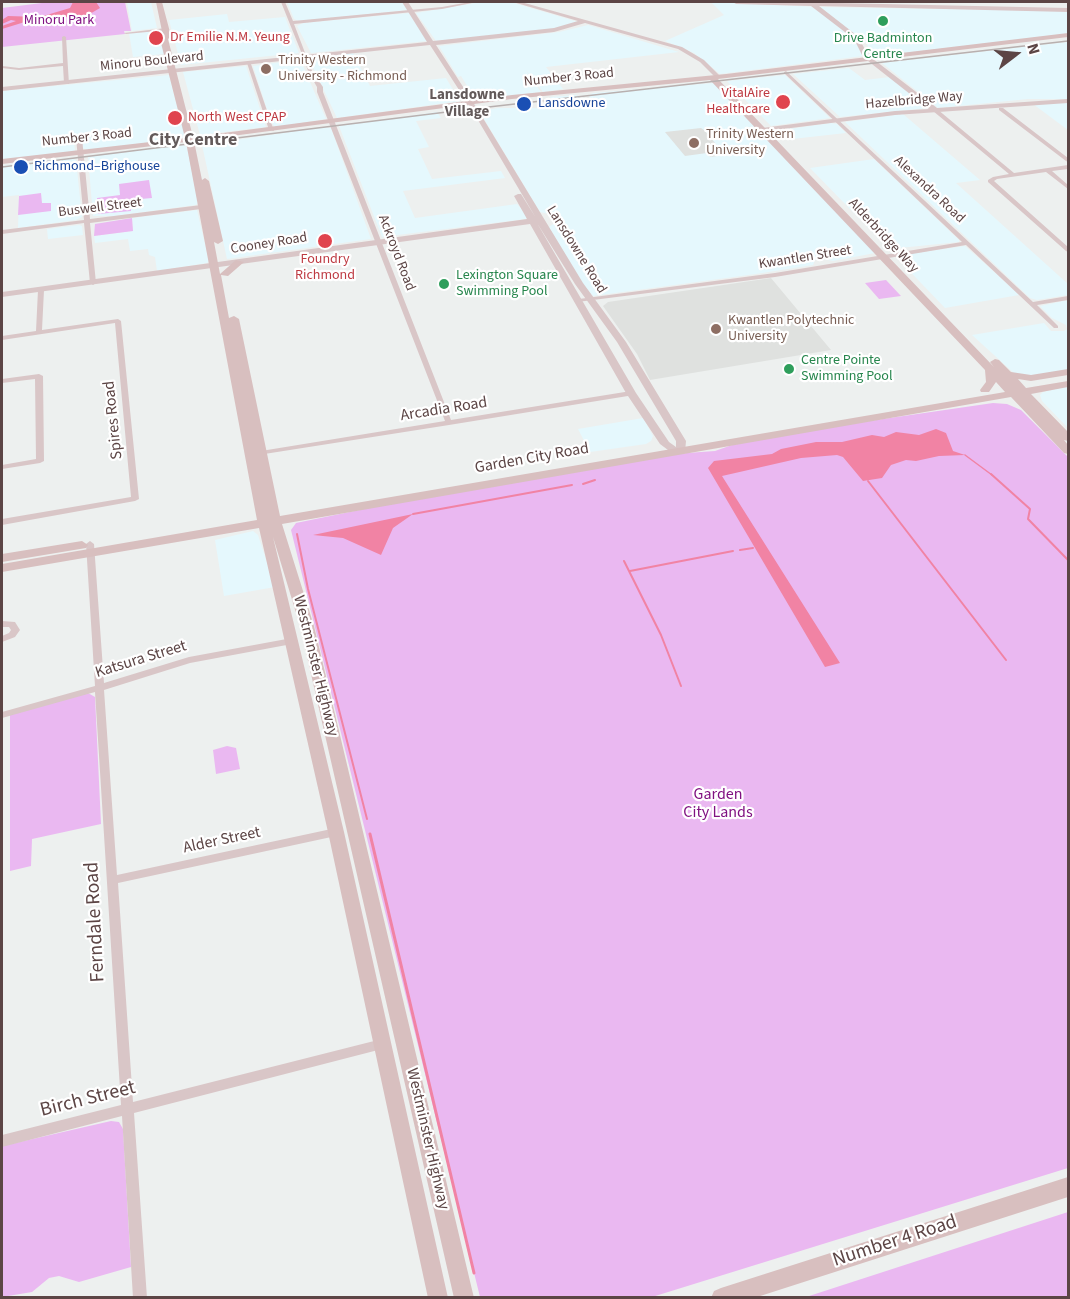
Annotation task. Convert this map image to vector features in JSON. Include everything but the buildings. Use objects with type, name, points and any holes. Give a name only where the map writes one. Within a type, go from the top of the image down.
[{"type":"main road","name":"Westminster Highway","points":[[159,2],[168,35],[164,39],[175,70],[193,141],[261,453],[268,518],[307,626],[464,1298]]},
{"type":"main road","name":"Number 3 Road","points":[[2,163],[468,105],[1067,37]]},
{"type":"main road","name":"Number 3 Road","points":[[716,78],[786,72],[872,60]]},
{"type":"main road","name":"Alderbridge Way","points":[[716,78],[990,369],[1014,386],[1026,408],[1068,452]]},
{"type":"main road","name":"Number 3 Road","points":[[193,141],[333,123]]},
{"type":"main road","name":"Westminster Highway","points":[[193,141],[201,207],[221,268],[292,641],[438,1298]]},
{"type":"main road","name":"Alderbridge Way","points":[[885,256],[1068,438]]},
{"type":"main road","points":[[221,268],[239,262]]},
{"type":"main road","points":[[990,369],[991,382],[988,394],[1026,408]]},
{"type":"main road","name":"Garden City Road","points":[[2,558],[90,548],[988,394],[1068,374]]},
{"type":"main road","name":"Garden City Road","points":[[1014,386],[1068,384]]},
{"type":"main road","name":"Garden City Road","points":[[2,568],[90,548]]},
{"type":"main road","points":[[336,832],[355,828]]},
{"type":"main road","name":"Number 4 Road","points":[[721,1298],[1068,1187]]},
{"type":"street","name":"Ackroyd Road","points":[[283,2],[305,56],[314,87],[320,92],[333,123],[449,423]]},
{"type":"street","name":"Lansdowne Road","points":[[405,2],[432,43],[445,66],[443,68],[468,105],[586,303],[631,393],[676,446]]},
{"type":"street","points":[[292,23],[475,2]]},
{"type":"street","name":"Alderbridge Way","points":[[516,2],[671,46],[695,60],[716,78]]},
{"type":"street","points":[[736,2],[858,5]]},
{"type":"street","points":[[752,2],[814,5],[857,40],[863,53],[1012,175]]},
{"type":"street","points":[[761,2],[1068,10]]},
{"type":"street","name":"Minoru Boulevard","points":[[2,88],[559,30],[586,21]]},
{"type":"street","points":[[126,33],[168,35]]},
{"type":"street","points":[[64,37],[67,81]]},
{"type":"street","name":"Minoru Boulevard","points":[[175,70],[249,64],[305,56]]},
{"type":"street","points":[[2,66],[19,69],[66,64]]},
{"type":"street","points":[[249,64],[272,130]]},
{"type":"street","name":"Alexandra Road","points":[[786,72],[1056,327]]},
{"type":"street","name":"Hazelbridge Way","points":[[765,129],[935,110],[1068,101]]},
{"type":"street","points":[[1001,109],[1068,160]]},
{"type":"street","points":[[79,138],[93,283]]},
{"type":"street","points":[[1068,167],[990,180],[1068,250]]},
{"type":"street","points":[[1047,170],[1068,187]]},
{"type":"street","name":"Buswell Street","points":[[2,232],[201,207]]},
{"type":"street","name":"Cooney Road","points":[[239,262],[536,221]]},
{"type":"street","name":"Kwantlen Street","points":[[586,303],[967,243]]},
{"type":"street","name":"Cooney Road","points":[[2,295],[221,268]]},
{"type":"street","points":[[39,332],[41,290]]},
{"type":"street","points":[[1031,304],[1068,298]]},
{"type":"street","name":"Lansdowne Road","points":[[586,303],[621,342],[676,446]]},
{"type":"street","name":"Spires Road","points":[[2,338],[118,321],[135,499],[2,522]]},
{"type":"street","points":[[2,381],[39,376],[40,461],[2,467]]},
{"type":"street","name":"Arcadia Road","points":[[261,453],[631,393]]},
{"type":"street","name":"Ferndale Road","points":[[90,548],[140,1298]]},
{"type":"street","points":[[2,624],[12,624],[16,630],[12,635],[2,639]]},
{"type":"street","name":"Katsura Street","points":[[2,715],[99,689],[189,660],[292,641]]},
{"type":"street","name":"Alder Street","points":[[113,880],[336,832]]},
{"type":"street","name":"Birch Street","points":[[2,1141],[183,1097],[382,1044]]},
{"type":"shaded area","points":[[73,2],[96,2],[100,8],[88,15],[28,21],[2,29],[2,26],[16,21],[11,20],[2,24],[2,20],[8,16],[40,17],[70,8]]},
{"type":"shaded area","points":[[127,2],[151,2],[157,28],[132,31]]},
{"type":"shaded area","points":[[287,2],[403,2],[408,10],[299,21],[294,19]]},
{"type":"shaded area","points":[[481,2],[511,2],[578,22],[554,29],[436,41],[416,13]]},
{"type":"shaded area","points":[[711,2],[818,7],[860,46],[863,56],[720,74],[694,53],[665,41],[724,15]]},
{"type":"shaded area","points":[[820,7],[1068,11],[1068,34],[876,56],[870,53],[867,44]]},
{"type":"shaded area","points":[[409,13],[427,41],[311,53],[297,26],[303,23]]},
{"type":"shaded area","points":[[227,14],[229,22],[285,17],[299,53],[181,65],[169,20]]},
{"type":"shaded area","points":[[588,25],[679,52],[546,67],[563,89],[543,92],[525,69],[541,92],[476,100],[461,76],[458,77],[439,46],[559,32]]},
{"type":"shaded area","points":[[158,31],[164,54],[133,57],[129,33]]},
{"type":"shaded area","points":[[1068,42],[1068,99],[1028,99],[938,108],[882,63]]},
{"type":"shaded area","points":[[353,53],[370,86],[446,78],[460,101],[337,118],[309,59]]},
{"type":"shaded area","points":[[301,61],[326,119],[275,127],[271,122],[253,66]]},
{"type":"shaded area","points":[[246,66],[266,127],[200,135],[183,72]]},
{"type":"shaded area","points":[[849,68],[865,80],[890,77],[927,108],[840,117],[793,74]]},
{"type":"shaded area","points":[[169,75],[178,110],[176,114],[180,115],[185,137],[87,150],[83,148],[82,139],[120,132],[75,137],[72,130],[75,150],[72,152],[2,160],[2,91]]},
{"type":"shaded area","points":[[785,75],[830,118],[771,126],[727,81]]},
{"type":"shaded area","points":[[714,83],[754,126],[753,128],[762,134],[875,253],[833,261],[815,260],[813,265],[756,274],[593,296],[583,284],[549,227],[557,221],[553,215],[540,212],[481,114],[498,108],[557,108],[550,97],[576,95],[583,100],[590,99],[589,95],[593,93]]},
{"type":"shaded area","points":[[1043,103],[1068,103],[1068,130],[1033,104]]},
{"type":"shaded area","points":[[437,112],[441,118],[416,121],[429,147],[418,149],[432,179],[501,171],[505,178],[403,191],[415,218],[517,204],[526,214],[526,219],[382,237],[339,126]]},
{"type":"shaded area","points":[[903,114],[980,180],[956,183],[1068,284],[1068,295],[1037,300],[1030,298],[845,122]]},
{"type":"shaded area","points":[[837,124],[846,133],[783,140],[775,131]]},
{"type":"shaded area","points":[[324,127],[331,128],[371,239],[227,259],[202,145]]},
{"type":"shaded area","name":"Trinity Western University","points":[[701,128],[725,155],[710,157],[707,153],[685,156],[665,132]]},
{"type":"shaded area","points":[[183,145],[187,147],[198,203],[196,205],[114,216],[93,216],[88,157]]},
{"type":"shaded area","points":[[69,158],[76,160],[82,217],[76,220],[18,228],[19,195],[2,197],[2,166]]},
{"type":"shaded area","points":[[874,159],[959,242],[889,249],[810,168]]},
{"type":"shaded area","points":[[197,210],[209,261],[207,263],[157,271],[155,257],[149,255],[148,249],[130,251],[128,239],[95,243],[94,236],[133,231],[132,218]]},
{"type":"shaded area","points":[[82,226],[83,235],[48,239],[47,229]]},
{"type":"shaded area","points":[[965,246],[1019,295],[945,308],[897,258],[901,255]]},
{"type":"shaded area","name":"Kwantlen Polytechnic University","points":[[771,278],[831,350],[650,380],[637,354],[603,306],[608,302]]},
{"type":"shaded area","points":[[1068,300],[1068,371],[1035,377],[1015,374],[972,335],[1044,323],[1051,331],[1064,331],[1067,329],[1066,325],[1052,318],[1040,306]]},
{"type":"shaded area","points":[[1068,386],[1068,428],[1042,401],[1040,395],[1043,392]]},
{"type":"shaded area","points":[[643,418],[653,436],[646,444],[590,452],[578,429]]},
{"type":"shaded area","points":[[936,429],[946,433],[953,451],[965,455],[939,456],[916,461],[906,460],[891,465],[882,478],[863,481],[843,457],[837,455],[801,458],[722,476],[840,663],[825,667],[708,468],[714,461],[772,454],[781,449],[816,442],[842,442],[872,435],[884,437],[896,432],[919,435]]},
{"type":"shaded area","points":[[413,514],[393,528],[381,555],[343,538],[313,535]]},
{"type":"shaded area","points":[[253,531],[258,535],[275,587],[224,596],[215,540]]},
{"type":"green space","name":"Minoru Park","points":[[50,2],[125,2],[131,31],[124,31],[125,34],[2,47],[2,8]]},
{"type":"green space","points":[[149,180],[152,198],[130,200],[131,211],[98,214],[97,198],[120,195],[119,184]]},
{"type":"green space","points":[[41,193],[42,203],[51,203],[51,211],[18,215],[19,196]]},
{"type":"green space","points":[[132,218],[133,231],[94,236],[95,224]]},
{"type":"green space","points":[[886,280],[901,296],[879,299],[865,283]]},
{"type":"green space","name":"Garden City Lands","points":[[993,403],[1007,404],[1021,410],[1068,457],[1068,1168],[652,1297],[480,1297],[291,530],[296,523],[369,508],[673,454],[715,451],[732,445],[821,428]]},
{"type":"green space","points":[[88,693],[95,697],[101,824],[32,839],[31,866],[10,871],[10,715]]},
{"type":"green space","points":[[227,746],[236,748],[240,769],[216,774],[213,750]]},
{"type":"green space","points":[[111,1121],[119,1122],[123,1129],[131,1267],[79,1282],[59,1276],[49,1278],[32,1292],[2,1297],[2,1146]]},
{"type":"green space","points":[[1068,1212],[1068,1297],[806,1297]]},
{"type":"waterway","points":[[965,455],[992,475]]},
{"type":"waterway","points":[[991,474],[1030,509],[1028,519],[1068,560]]},
{"type":"waterway","points":[[583,484],[595,480]]},
{"type":"waterway","points":[[868,481],[1006,660]]},
{"type":"waterway","points":[[413,514],[572,485]]},
{"type":"waterway","points":[[297,534],[308,589],[367,819]]},
{"type":"waterway","points":[[740,550],[753,548]]},
{"type":"waterway","points":[[630,571],[733,551]]},
{"type":"waterway","points":[[624,561],[661,635],[681,686]]},
{"type":"waterway","points":[[370,834],[474,1273]]},
{"type":"railway","points":[[2,167],[471,109],[1068,41]]},
{"type":"place","name":"Drive Badminton Centre","points":[[883,21]]},
{"type":"place","name":"Dr Emilie N.M. Yeung","points":[[156,38]]},
{"type":"place","name":"Trinity Western University - Richmond","points":[[266,69]]},
{"type":"place","name":"VitalAire Healthcare","points":[[783,102]]},
{"type":"place","name":"Lansdowne","points":[[524,104]]},
{"type":"place","name":"North West CPAP","points":[[175,118]]},
{"type":"place","name":"Trinity Western University","points":[[694,143]]},
{"type":"place","name":"Richmond–Brighouse","points":[[21,167]]},
{"type":"place","name":"Foundry Richmond","points":[[325,241]]},
{"type":"place","name":"Lexington Square Swimming Pool","points":[[444,284]]},
{"type":"place","name":"Kwantlen Polytechnic University","points":[[716,329]]},
{"type":"place","name":"Centre Pointe Swimming Pool","points":[[789,369]]},
{"type":"district","name":"Lansdowne Village","points":[[467,104]]},
{"type":"district","name":"City Centre","points":[[193,141]]}]
